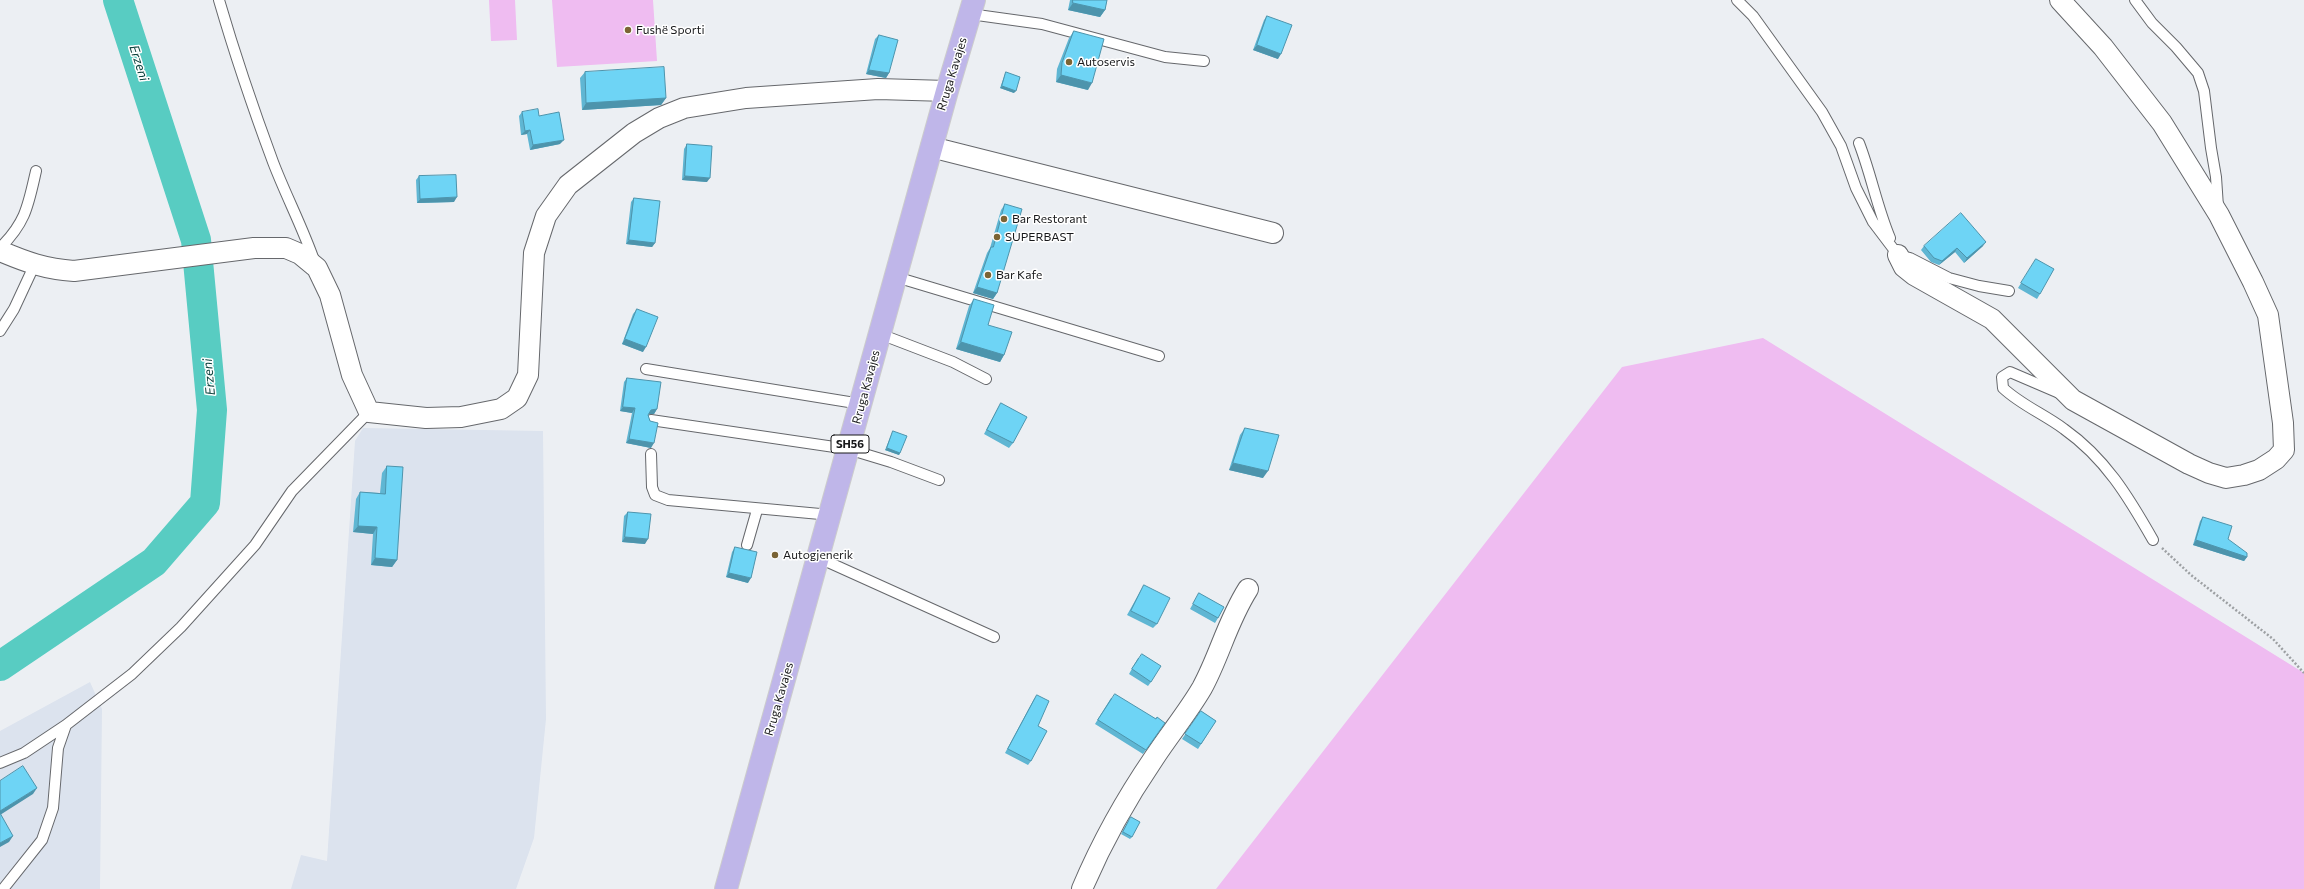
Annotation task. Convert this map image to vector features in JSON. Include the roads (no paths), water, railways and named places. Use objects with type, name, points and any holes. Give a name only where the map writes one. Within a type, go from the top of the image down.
[{"type":"main road","name":"Rruga Kavajes","points":[[726,889],[819,558],[931,147],[972,7]]},
{"type":"street","points":[[1898,255],[1904,267],[1914,275],[1992,319],[2073,400],[2209,473],[2226,478],[2244,475],[2259,470],[2276,459],[2284,450],[2283,423],[2268,315],[2219,215],[2162,123],[2103,47],[2060,0]]},
{"type":"street","points":[[0,249],[34,266],[54,270],[94,269],[254,248],[286,248],[300,254],[318,268],[330,295],[352,375],[369,412],[426,418],[461,418],[501,409],[517,398],[528,375],[534,253],[546,216],[568,185],[634,132],[659,118],[684,108],[746,98],[878,89],[947,91]]},
{"type":"street","points":[[931,147],[1273,233]]},
{"type":"street","points":[[1082,889],[1108,836],[1135,789],[1201,690],[1211,670],[1229,622],[1248,589]]},
{"type":"lane","points":[[219,0],[241,76],[268,149],[305,233],[318,268]]},
{"type":"lane","points":[[1737,0],[1753,16],[1822,112],[1842,146],[1856,188],[1873,222],[1898,255],[1910,258],[1949,278],[1985,288],[2009,292]]},
{"type":"lane","points":[[2135,0],[2152,23],[2176,47],[2198,73],[2204,91],[2216,177],[2219,215]]},
{"type":"lane","points":[[972,7],[1050,25],[1165,57],[1204,61]]},
{"type":"lane","points":[[1859,143],[1871,173],[1881,217],[1898,255]]},
{"type":"lane","points":[[0,249],[15,233],[27,210],[36,171]]},
{"type":"lane","points":[[0,331],[14,309],[34,266]]},
{"type":"lane","points":[[896,277],[1159,356]]},
{"type":"lane","points":[[880,334],[953,362],[986,379]]},
{"type":"lane","points":[[646,369],[861,404]]},
{"type":"lane","points":[[2073,400],[2010,372],[2002,377],[2003,388],[2016,400],[2040,412],[2086,445],[2125,490],[2153,540]]},
{"type":"lane","points":[[0,764],[24,753],[66,725],[132,674],[181,627],[255,545],[292,491],[369,412]]},
{"type":"lane","points":[[651,420],[848,449],[891,462],[939,480]]},
{"type":"lane","points":[[651,454],[652,487],[655,495],[668,500],[757,510],[830,516]]},
{"type":"lane","points":[[747,545],[757,510]]},
{"type":"lane","points":[[819,558],[994,637]]},
{"type":"lane","points":[[3,889],[42,840],[53,808],[58,748],[66,725]]},
{"type":"waterway","name":"Erzeni","points":[[0,666],[154,562],[205,503],[212,410],[196,240],[118,0]]},
{"type":"place","name":"Fushë Sporti","points":[[628,30]]},
{"type":"place","name":"Autoservis","points":[[1069,62]]},
{"type":"place","name":"Bar Restorant","points":[[1004,219]]},
{"type":"place","name":"SUPERBAST","points":[[997,237]]},
{"type":"place","name":"Bar Kafe","points":[[988,275]]},
{"type":"place","name":"Autogjenerik","points":[[775,555]]}]
